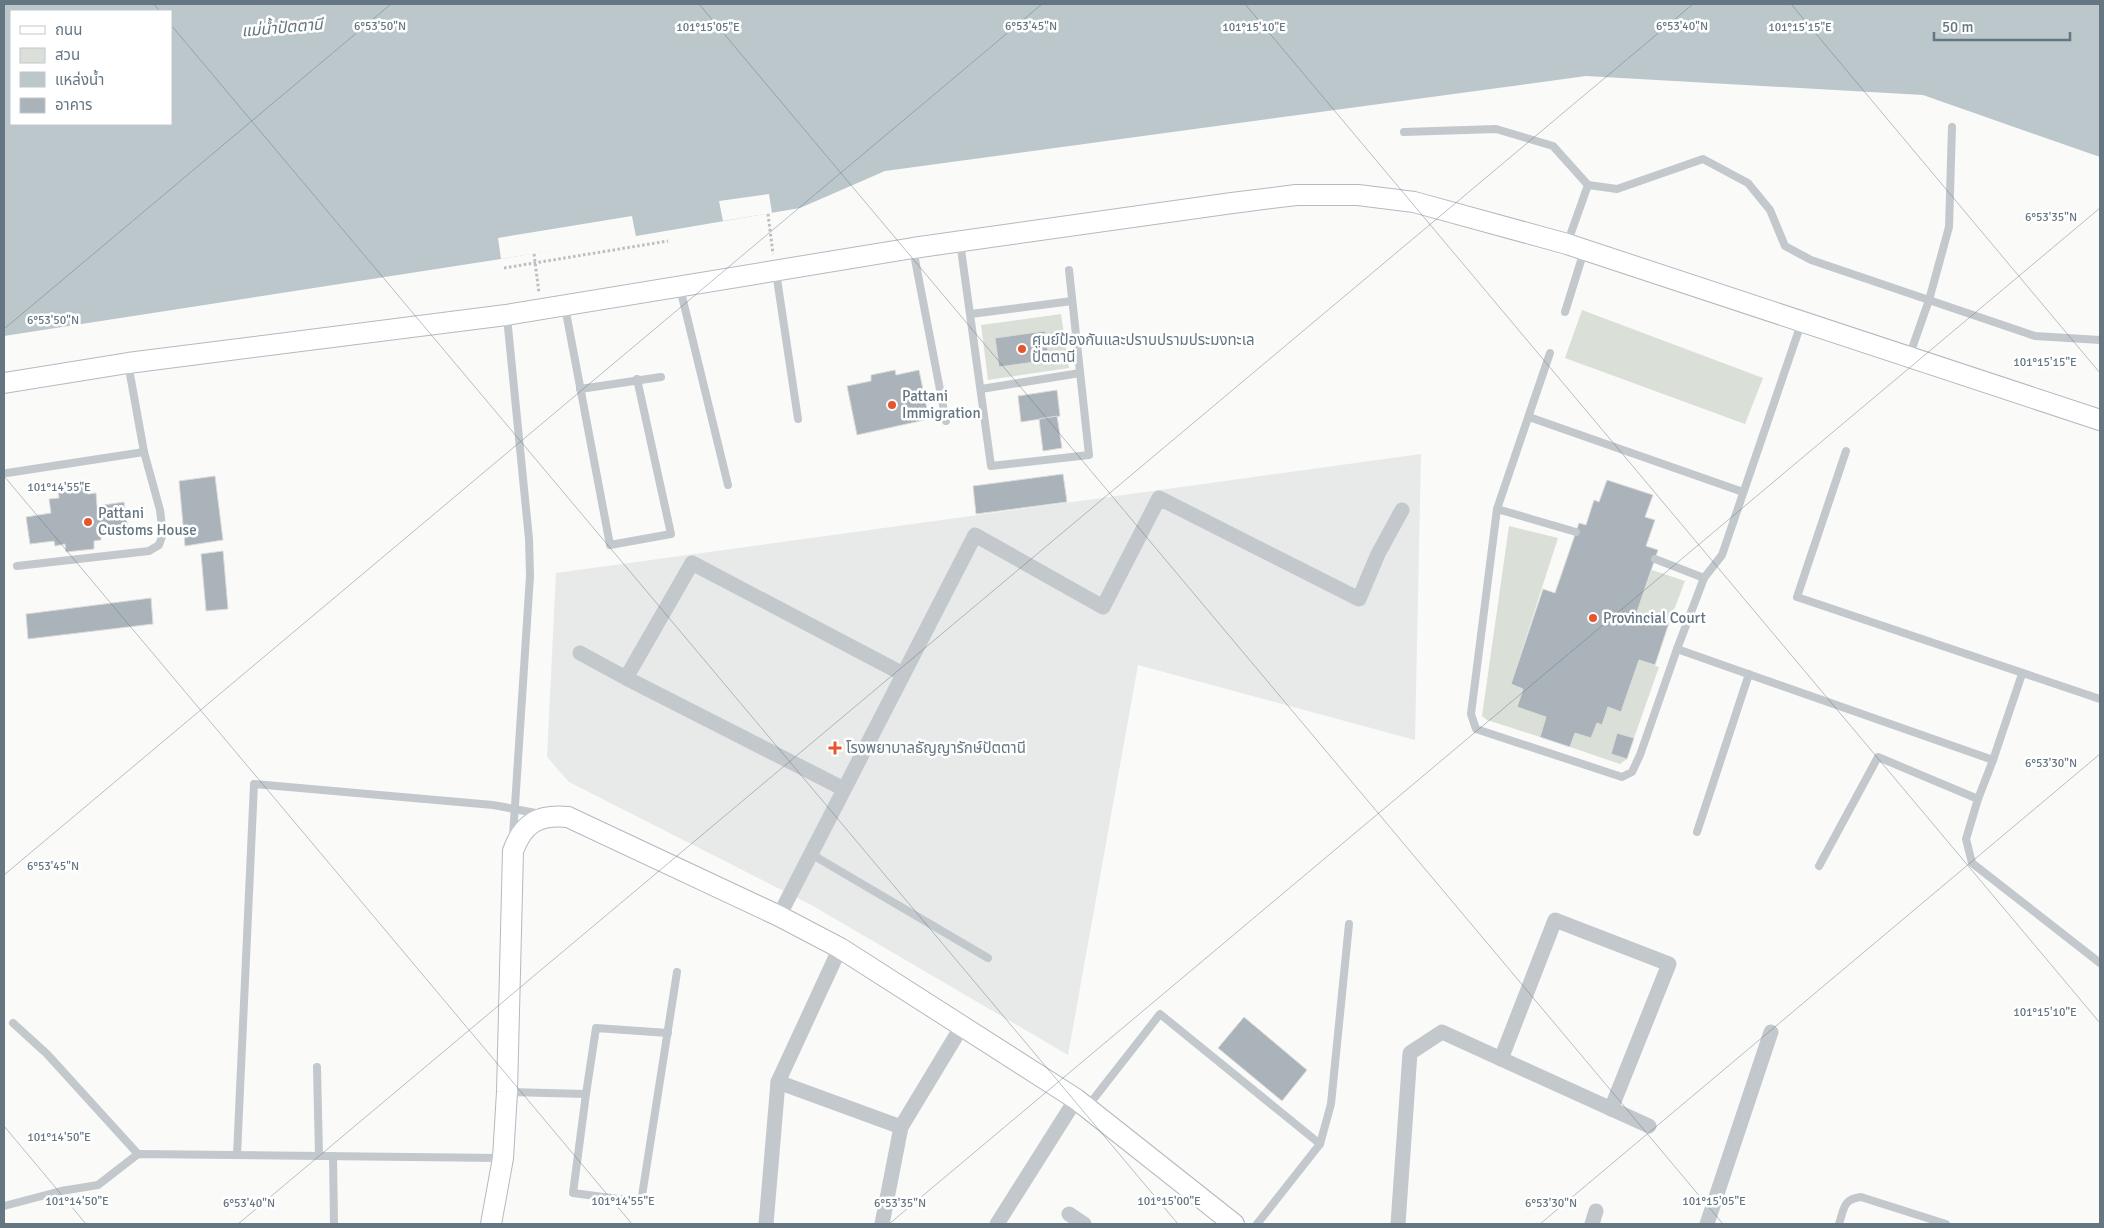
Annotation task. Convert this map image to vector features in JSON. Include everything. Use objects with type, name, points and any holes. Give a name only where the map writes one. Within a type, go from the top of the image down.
[{"type":"street","points":[[4,383],[128,363],[506,315],[680,288],[913,248],[1232,203],[1296,195],[1358,195],[1414,202],[1575,247],[2100,420]]},
{"type":"street","points":[[779,916],[976,535],[1103,607],[1159,498],[1359,599],[1378,554],[1402,510]]},
{"type":"street","points":[[626,678],[692,563],[903,674]]},
{"type":"street","points":[[580,652],[626,678],[844,789]]},
{"type":"street","points":[[491,1224],[503,1158],[507,1092],[513,850],[518,837],[528,826],[540,819],[554,816],[568,817],[779,916],[840,948],[1081,1103],[1232,1224]]},
{"type":"street","points":[[1501,1059],[1555,920],[1669,964],[1611,1109]]},
{"type":"street","points":[[766,1224],[778,1082],[840,948]]},
{"type":"street","points":[[882,1224],[901,1128],[962,1026]]},
{"type":"street","points":[[1398,1224],[1410,1053],[1442,1032],[1650,1126]]},
{"type":"street","points":[[1707,1224],[1771,1032]]},
{"type":"street","points":[[778,1082],[901,1128]]},
{"type":"street","points":[[997,1224],[1081,1103]]},
{"type":"street","points":[[1069,1214],[1084,1224]]},
{"type":"lane","points":[[1909,357],[1929,300],[1949,227],[1952,127]]},
{"type":"lane","points":[[1404,132],[1496,129],[1553,146],[1588,185],[1617,189],[1704,158],[1748,183],[1770,210],[1785,246],[1811,260],[2036,336],[2100,340]]},
{"type":"lane","points":[[1565,312],[1575,247],[1588,185]]},
{"type":"lane","points":[[960,242],[991,466],[1089,455],[1069,270]]},
{"type":"lane","points":[[913,248],[946,421]]},
{"type":"lane","points":[[776,272],[798,419]]},
{"type":"lane","points":[[680,288],[728,484]]},
{"type":"lane","points":[[970,314],[1072,301]]},
{"type":"lane","points":[[565,306],[610,545],[671,534],[638,379]]},
{"type":"lane","points":[[506,315],[529,539],[530,576],[514,809],[513,850]]},
{"type":"lane","points":[[1550,354],[1496,510],[1471,714],[1476,729],[1622,777],[1632,772],[1640,755],[1704,578],[1722,555],[1802,322]]},
{"type":"lane","points":[[17,566],[149,551],[159,545],[163,534],[160,510],[144,452],[128,363]]},
{"type":"lane","points":[[981,389],[1080,373]]},
{"type":"lane","points":[[580,389],[660,377]]},
{"type":"lane","points":[[1529,416],[1743,492]]},
{"type":"lane","points":[[1846,451],[1798,598],[2100,699]]},
{"type":"lane","points":[[7,473],[144,452]]},
{"type":"lane","points":[[1496,510],[1576,532]]},
{"type":"lane","points":[[1655,559],[1704,578]]},
{"type":"lane","points":[[1677,649],[1993,760]]},
{"type":"lane","points":[[1697,832],[1749,674]]},
{"type":"lane","points":[[2022,674],[1966,839],[1972,863],[2100,963]]},
{"type":"lane","points":[[1819,866],[1878,757],[1978,799]]},
{"type":"lane","points":[[237,1155],[254,784],[493,805],[554,816]]},
{"type":"lane","points":[[811,854],[988,958]]},
{"type":"lane","points":[[1257,1224],[1320,1144],[1331,1104],[1349,924]]},
{"type":"lane","points":[[668,1033],[596,1028],[573,1193],[641,1202],[668,1033],[677,972]]},
{"type":"lane","points":[[1081,1103],[1160,1014],[1320,1144]]},
{"type":"lane","points":[[13,1023],[47,1054],[138,1154]]},
{"type":"lane","points":[[317,1067],[319,1156]]},
{"type":"lane","points":[[507,1092],[586,1094]]},
{"type":"lane","points":[[4,1206],[61,1191],[98,1185],[138,1154],[503,1158]]},
{"type":"lane","points":[[333,1156],[334,1224]]},
{"type":"lane","points":[[1839,1224],[1846,1203],[1851,1198],[1862,1197],[1946,1224]]},
{"type":"path","points":[[768,214],[776,272]]},
{"type":"path","points":[[504,268],[668,241]]},
{"type":"path","points":[[534,254],[541,309]]},
{"type":"shaded area","name":"โรงพยาบาลธัญญารักษ์ปัตตานี","points":[[1421,454],[1415,740],[1138,665],[1068,1055],[813,906],[569,782],[547,757],[556,573]]},
{"type":"green space","points":[[1582,310],[1763,378],[1745,424],[1565,358]]},
{"type":"green space","points":[[1061,314],[1069,368],[988,380],[981,325]]},
{"type":"green space","points":[[1509,526],[1558,538],[1511,684],[1523,689],[1517,707],[1546,717],[1540,737],[1487,720],[1482,716]]},
{"type":"green space","points":[[1652,570],[1685,581],[1669,623],[1637,612]]},
{"type":"green space","points":[[1639,660],[1659,667],[1634,738],[1617,734],[1611,753],[1627,759],[1620,764],[1570,747],[1575,733],[1591,738],[1597,723],[1602,725],[1608,707],[1621,712]]},
{"type":"water","name":"แม่น้ำปัตตานี","points":[[4,4],[2100,4],[2100,157],[1923,95],[1586,76],[885,171],[800,208],[501,259],[4,336]]},
{"type":"pier","points":[[769,194],[772,213],[723,221],[719,201]]},
{"type":"pier","points":[[632,216],[636,237],[501,259],[498,238]]},
{"type":"building","name":"ศูนย์ป้องกันและปราบปรามประมงทะเล ปัตตานี","points":[[1045,331],[1049,360],[999,367],[995,338]]},
{"type":"building","points":[[895,370],[896,375],[919,370],[929,419],[857,435],[847,386],[871,381],[871,375]]},
{"type":"building","points":[[1057,390],[1060,416],[1021,422],[1018,396]]},
{"type":"building","points":[[1057,416],[1062,448],[1043,451],[1039,419]]},
{"type":"building","points":[[1063,474],[1067,502],[976,514],[973,486]]},
{"type":"building","points":[[215,476],[223,540],[185,546],[179,481]]},
{"type":"building","name":"Provincial Court","points":[[1607,480],[1653,495],[1645,517],[1655,520],[1646,546],[1658,550],[1637,612],[1669,623],[1655,665],[1639,660],[1621,712],[1608,707],[1602,725],[1597,723],[1591,738],[1575,733],[1570,747],[1540,737],[1546,717],[1517,707],[1523,689],[1511,684],[1543,589],[1555,593],[1579,523],[1586,525],[1594,500],[1599,502]]},
{"type":"building","points":[[86,482],[88,494],[96,493],[97,506],[124,502],[128,530],[101,534],[101,540],[94,541],[94,549],[66,552],[65,544],[55,546],[54,541],[30,544],[26,517],[51,513],[49,499],[59,498],[58,485]]},
{"type":"building","points":[[223,551],[228,609],[206,611],[201,554]]},
{"type":"building","points":[[151,598],[153,624],[28,639],[26,614]]},
{"type":"building","points":[[1617,733],[1634,738],[1627,759],[1611,754]]},
{"type":"building","points":[[1244,1017],[1307,1070],[1282,1101],[1218,1048]]},
{"type":"place","name":"ศูนย์ป้องกันและปราบปรามประมงทะเล ปัตตานี","points":[[1022,349]]},
{"type":"place","name":"Pattani Immigration","points":[[892,405]]},
{"type":"place","name":"Pattani Customs House","points":[[88,522]]},
{"type":"place","name":"Provincial Court","points":[[1593,618]]},
{"type":"place","name":"โรงพยาบาลธัญญารักษ์ปัตตานี","points":[[835,748]]}]
